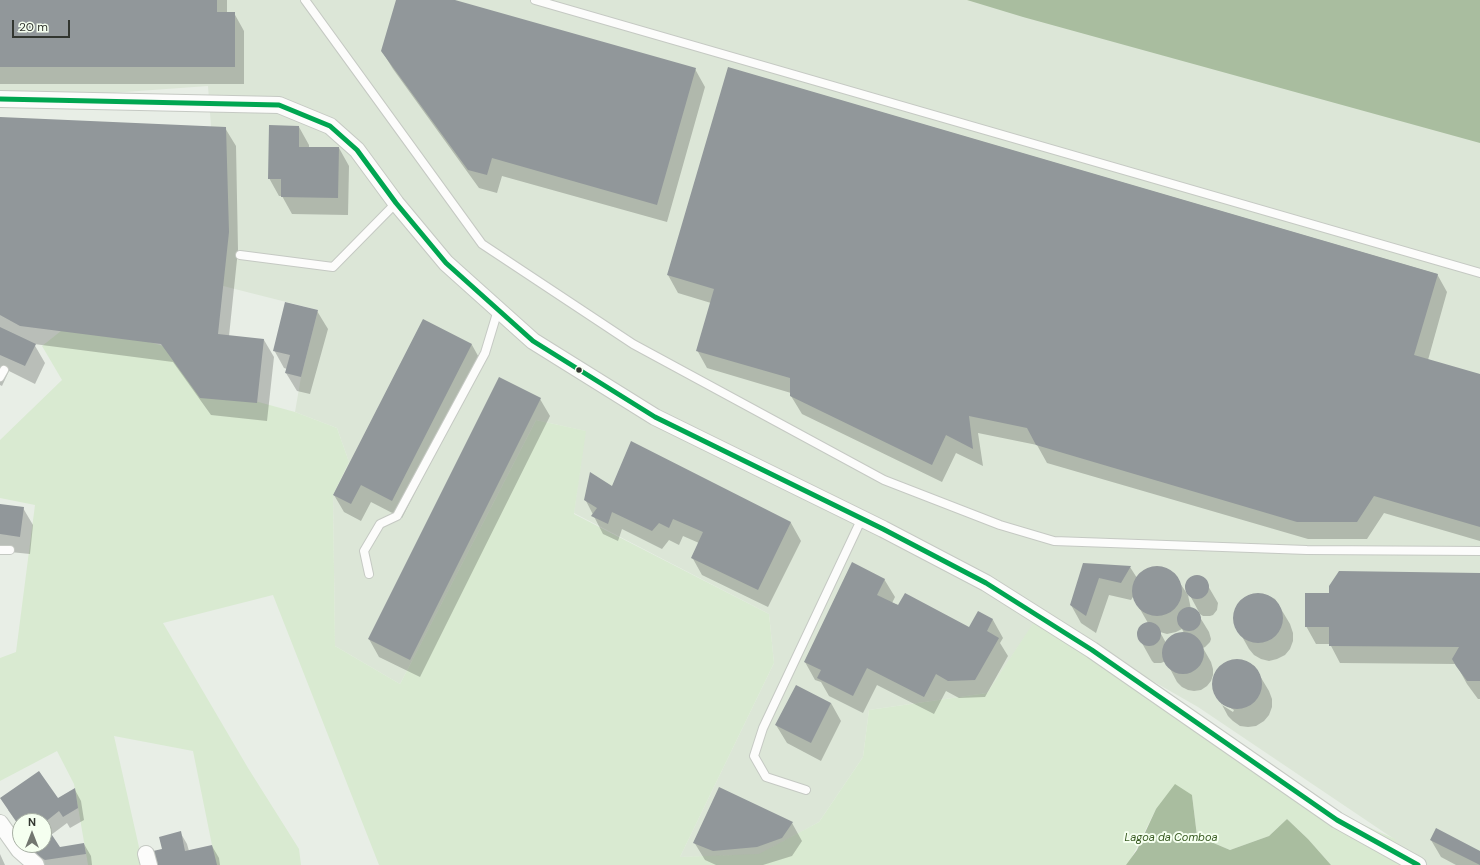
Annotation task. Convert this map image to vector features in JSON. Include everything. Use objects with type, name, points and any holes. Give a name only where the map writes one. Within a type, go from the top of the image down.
[{"type":"street","points":[[0,99],[279,105],[330,126],[356,150],[396,203],[446,264],[533,341],[655,417],[862,518],[992,587],[1092,650],[1337,820],[1418,865]]},
{"type":"street","points":[[0,823],[19,850],[36,865]]},
{"type":"lane","points":[[305,0],[482,244],[633,344],[884,480],[1000,525],[1054,541],[1307,550],[1480,551]]},
{"type":"lane","points":[[535,0],[1480,273]]},
{"type":"lane","points":[[240,255],[333,267],[396,203]]},
{"type":"lane","points":[[369,574],[364,551],[380,524],[397,516],[485,354],[498,310]]},
{"type":"lane","points":[[806,790],[766,777],[754,756],[763,728],[862,518]]},
{"type":"lane","points":[[0,550],[10,550]]},
{"type":"shaded area","points":[[0,0],[990,0],[1480,142],[1480,865],[1409,865],[1394,839],[1198,707],[1039,616],[987,693],[869,710],[863,757],[819,822],[759,855],[680,857],[774,663],[769,614],[574,513],[585,431],[536,420],[400,684],[335,646],[333,495],[349,462],[337,428],[295,412],[301,377],[318,310],[223,286],[208,86],[0,101]]},
{"type":"shaded area","points":[[81,315],[102,329],[171,348],[193,384],[295,412],[337,428],[349,462],[333,495],[335,646],[400,684],[536,420],[586,431],[574,514],[769,614],[774,663],[680,857],[759,854],[819,822],[863,757],[869,710],[987,693],[1038,616],[1307,799],[1395,839],[1409,865],[1331,865],[1308,839],[1287,819],[1269,836],[1230,850],[1197,836],[1192,795],[1156,809],[1128,865],[379,865],[273,595],[163,623],[248,768],[299,849],[301,865],[216,865],[193,751],[114,736],[143,865],[88,865],[74,784],[57,751],[0,781],[0,658],[16,652],[35,505],[0,498],[0,440],[62,380],[42,346]]},
{"type":"water","points":[[967,0],[1480,0],[1480,143],[1023,17]]},
{"type":"water","name":"Lagoa da Comboa","points":[[1175,784],[1192,795],[1197,836],[1230,850],[1269,836],[1287,819],[1308,839],[1331,865],[1126,865],[1137,850],[1156,809]]},
{"type":"building","points":[[0,0],[217,0],[217,12],[235,12],[235,67],[0,67]]},
{"type":"building","points":[[396,0],[455,0],[696,68],[657,205],[492,158],[487,175],[468,170],[381,51]]},
{"type":"building","points":[[728,67],[1438,274],[1414,355],[1480,374],[1480,527],[1374,496],[1357,522],[1297,522],[1036,445],[1027,428],[969,416],[973,449],[946,435],[932,465],[790,396],[790,378],[696,351],[714,289],[667,275]]},
{"type":"building","points":[[0,117],[226,127],[229,232],[218,334],[264,339],[257,403],[200,398],[161,344],[20,326],[0,315]]},
{"type":"building","points":[[269,125],[299,126],[299,147],[339,147],[338,198],[281,197],[281,179],[268,179]]},
{"type":"building","points":[[285,302],[318,310],[301,377],[285,373],[290,355],[273,351]]},
{"type":"building","points":[[423,319],[472,344],[392,501],[361,485],[351,504],[333,495]]},
{"type":"building","points":[[0,327],[36,344],[25,366],[0,355]]},
{"type":"building","points":[[499,377],[541,398],[410,660],[368,639]]},
{"type":"building","points":[[631,441],[791,522],[758,590],[691,558],[703,532],[673,519],[669,528],[659,523],[652,531],[612,512],[608,524],[591,516],[597,508],[584,500],[590,472],[612,486]]},
{"type":"building","points":[[0,504],[24,507],[20,537],[0,534]]},
{"type":"building","points":[[852,562],[885,579],[877,595],[898,605],[905,593],[969,627],[978,611],[993,619],[987,631],[999,638],[975,680],[948,681],[936,674],[924,697],[867,668],[853,696],[817,678],[821,670],[804,662]]},
{"type":"building","points":[[1083,563],[1131,566],[1121,583],[1099,578],[1086,616],[1070,605]]},
{"type":"building","points":[[1152,566],[1162,566],[1175,573],[1182,586],[1182,596],[1175,609],[1162,616],[1152,616],[1143,612],[1136,605],[1132,596],[1132,586],[1136,577],[1143,570]]},
{"type":"building","points":[[1339,571],[1480,573],[1480,681],[1467,681],[1456,666],[1452,659],[1459,647],[1329,646],[1329,627],[1305,627],[1305,593],[1329,593],[1329,586]]},
{"type":"building","points":[[1197,575],[1202,576],[1208,582],[1208,592],[1202,598],[1197,599],[1192,598],[1186,592],[1185,587],[1186,582],[1192,576]]},
{"type":"building","points":[[1253,593],[1263,593],[1276,600],[1283,613],[1283,623],[1276,636],[1263,643],[1253,643],[1244,639],[1237,632],[1233,623],[1233,613],[1237,604],[1244,597]]},
{"type":"building","points":[[1189,607],[1194,608],[1200,614],[1200,624],[1194,630],[1189,631],[1184,630],[1178,624],[1177,619],[1178,614],[1184,608]]},
{"type":"building","points":[[1149,622],[1154,623],[1160,629],[1160,639],[1154,645],[1149,646],[1144,645],[1138,639],[1137,634],[1138,629],[1144,623]]},
{"type":"building","points":[[1183,632],[1198,638],[1204,653],[1198,668],[1183,674],[1168,668],[1162,653],[1168,638]]},
{"type":"building","points":[[1232,659],[1242,659],[1255,666],[1262,679],[1262,689],[1255,702],[1242,709],[1232,709],[1223,705],[1216,698],[1212,689],[1212,679],[1216,670],[1223,663]]},
{"type":"building","points":[[796,685],[831,703],[811,743],[775,725]]},
{"type":"building","points":[[39,771],[58,798],[75,788],[78,808],[63,817],[59,811],[52,817],[52,813],[12,813],[12,815],[0,798]]},
{"type":"building","points":[[719,787],[793,822],[782,838],[757,847],[713,851],[693,843]]},
{"type":"building","points":[[1436,828],[1480,851],[1480,865],[1430,840]]},
{"type":"building","points":[[181,831],[185,851],[212,845],[217,865],[156,865],[153,851],[162,849],[159,837]]},
{"type":"building","points":[[52,835],[60,847],[84,843],[86,854],[45,860],[33,853],[52,853]]},
{"type":"transit line","points":[[0,99],[279,105],[330,126],[357,150],[396,203],[446,263],[533,341],[655,417],[883,529],[986,583],[1092,650],[1337,820],[1418,865]]}]
